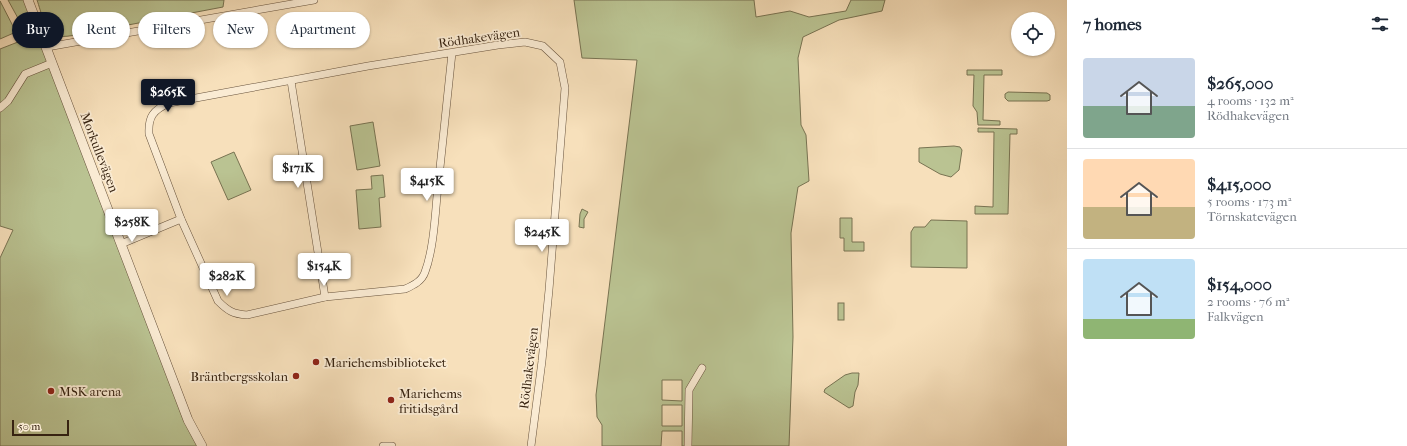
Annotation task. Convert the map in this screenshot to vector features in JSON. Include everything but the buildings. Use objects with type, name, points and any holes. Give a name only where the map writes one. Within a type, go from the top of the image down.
[{"type":"street","name":"Morkullevägen","points":[[28,0],[33,12]]},
{"type":"street","points":[[64,44],[314,0]]},
{"type":"street","name":"Rödhakevägen","points":[[452,53],[430,256],[422,278],[414,285],[405,289],[325,296],[247,315],[236,314],[228,310],[218,301],[181,220],[149,134],[148,124],[152,115],[158,107],[169,103],[368,66],[498,45],[525,42],[543,46],[560,62],[565,88],[549,290],[531,446]]},
{"type":"street","name":"Morkullevägen","points":[[47,48],[188,420],[202,446]]},
{"type":"street","points":[[0,108],[8,101],[25,74],[52,62]]},
{"type":"street","points":[[291,81],[325,296]]},
{"type":"street","points":[[121,244],[181,220]]},
{"type":"street","points":[[688,446],[689,390],[702,368]]},
{"type":"street","points":[[383,446],[392,446]]},
{"type":"green space","points":[[8,0],[24,0],[28,12],[15,12]]},
{"type":"green space","points":[[37,0],[224,0],[223,7],[197,12],[138,12],[138,23],[130,25],[130,12],[72,12],[72,36],[69,36],[64,36],[64,12],[41,12]]},
{"type":"green space","points":[[574,0],[754,0],[756,17],[790,11],[809,17],[846,11],[851,0],[885,0],[882,11],[839,20],[803,37],[798,58],[801,125],[806,135],[809,181],[798,187],[791,233],[793,337],[789,446],[682,446],[682,431],[662,431],[661,446],[602,446],[602,425],[597,417],[596,395],[637,60],[582,58]],"holes":[[[662,380],[682,380],[682,401],[662,400]],[[662,405],[682,405],[682,426],[662,426]]]},
{"type":"green space","points":[[0,1],[12,24],[12,34],[0,39]]},
{"type":"green space","points":[[12,44],[12,48],[47,48],[202,446],[0,446],[0,258],[13,230],[0,226],[0,49]]},
{"type":"green space","points":[[967,70],[1002,70],[1002,75],[984,75],[983,120],[1000,121],[1000,125],[978,125],[977,112],[973,106],[974,75],[967,75]]},
{"type":"green space","points":[[1008,92],[1047,93],[1050,95],[1050,100],[1008,101],[1005,98],[1005,94]]},
{"type":"green space","points":[[373,122],[380,166],[357,170],[350,126]]},
{"type":"green space","points":[[978,128],[1017,129],[1017,134],[1010,134],[1008,214],[975,214],[975,206],[993,207],[994,132],[978,132]]},
{"type":"green space","points":[[960,147],[962,150],[959,170],[951,177],[940,174],[919,162],[919,148]]},
{"type":"green space","points":[[234,152],[251,190],[228,200],[211,162]]},
{"type":"green space","points":[[383,175],[385,197],[379,198],[381,227],[359,229],[356,190],[372,189],[371,176]]},
{"type":"green space","points":[[582,209],[588,212],[584,219],[584,228],[579,227]]},
{"type":"green space","points":[[840,218],[852,218],[852,242],[864,242],[864,251],[844,251],[844,238],[840,238]]},
{"type":"green space","points":[[931,220],[967,221],[967,268],[911,267],[911,232],[914,227],[925,227]]},
{"type":"green space","points":[[838,303],[844,303],[844,320],[838,320]]},
{"type":"green space","points":[[859,373],[858,385],[855,392],[853,406],[849,408],[824,392],[825,389],[845,375]]},
{"type":"place","name":"Mariehemsbiblioteket","points":[[316,362]]},
{"type":"place","name":"Bräntbergsskolan","points":[[296,376]]},
{"type":"place","name":"MSK arena","points":[[51,391]]},
{"type":"place","name":"Mariehems fritidsgård","points":[[391,400]]}]
